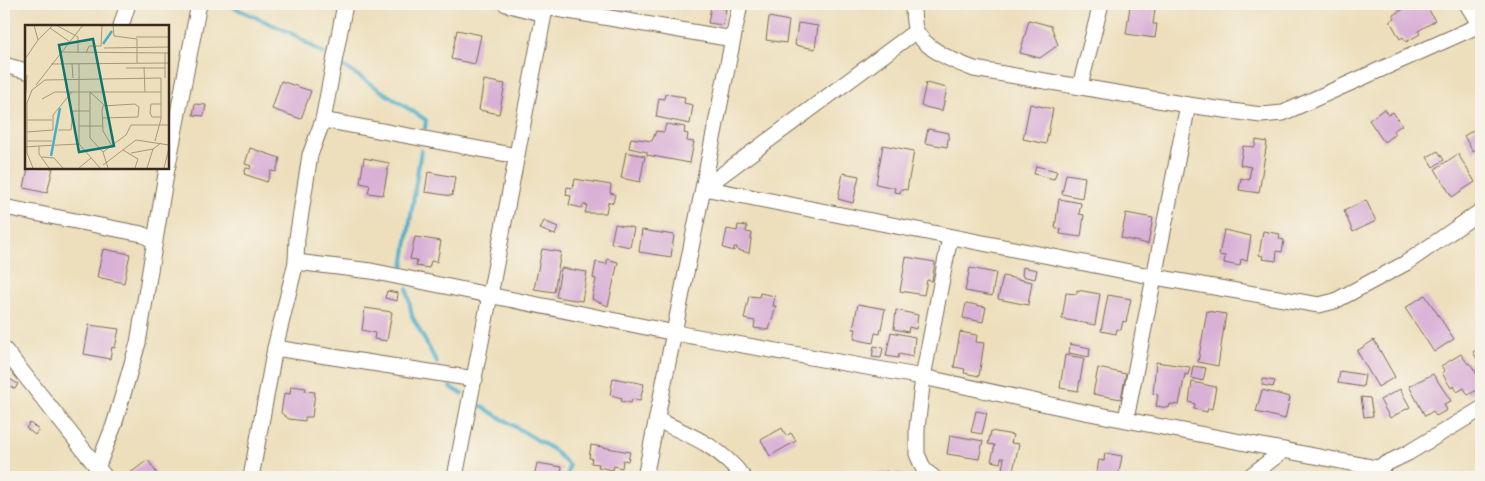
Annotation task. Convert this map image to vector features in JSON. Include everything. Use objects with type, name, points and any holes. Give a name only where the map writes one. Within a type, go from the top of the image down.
[{"type":"street","points":[[121,25],[128,4]]},
{"type":"street","points":[[170,136],[198,4]]},
{"type":"street","points":[[251,477],[275,348],[296,262],[297,238],[310,155],[323,120],[345,4]]},
{"type":"street","points":[[506,4],[545,8],[733,40]]},
{"type":"street","points":[[646,477],[740,4]]},
{"type":"street","points":[[913,4],[916,31],[926,42],[945,56],[974,69],[1188,105],[1262,115],[1283,113],[1481,26],[1467,4]]},
{"type":"street","points":[[1080,86],[1101,4]]},
{"type":"street","points":[[455,477],[545,8]]},
{"type":"street","points":[[704,188],[916,31]]},
{"type":"street","points":[[4,66],[25,71]]},
{"type":"street","points":[[1126,420],[1188,105]]},
{"type":"street","points":[[323,120],[517,156]]},
{"type":"street","points":[[101,473],[138,343],[166,169]]},
{"type":"street","points":[[704,188],[1155,277],[1326,305],[1406,263],[1481,211]]},
{"type":"street","points":[[4,207],[142,234],[154,241]]},
{"type":"street","points":[[933,477],[924,470],[917,454],[917,428],[923,377],[950,237]]},
{"type":"street","points":[[296,262],[371,271],[675,333],[923,377],[1126,420],[1284,450],[1376,473],[1481,408]]},
{"type":"street","points":[[275,348],[475,379]]},
{"type":"street","points":[[4,349],[101,473]]},
{"type":"street","points":[[657,420],[706,442],[732,463],[743,477]]},
{"type":"street","points":[[1248,477],[1284,450]]},
{"type":"building","points":[[599,4],[633,4],[630,15],[598,9]]},
{"type":"building","points":[[671,4],[687,4],[686,9],[671,6]]},
{"type":"building","points":[[1413,4],[1416,8],[1426,4],[1435,21],[1418,31],[1420,34],[1406,42],[1403,37],[1400,39],[1390,21],[1395,18],[1393,15]]},
{"type":"building","points":[[711,6],[726,9],[723,25],[708,23]]},
{"type":"building","points":[[1130,6],[1155,9],[1153,24],[1157,24],[1155,38],[1126,34]]},
{"type":"building","points":[[769,17],[789,21],[786,43],[766,40]]},
{"type":"building","points":[[1029,20],[1051,26],[1058,45],[1040,58],[1020,53]]},
{"type":"building","points":[[798,23],[818,26],[815,49],[795,45]]},
{"type":"building","points":[[457,30],[481,35],[475,64],[451,59]]},
{"type":"building","points":[[484,80],[505,84],[499,114],[479,110]]},
{"type":"building","points":[[281,81],[311,91],[301,119],[272,109]]},
{"type":"building","points":[[926,83],[947,88],[942,111],[921,106]]},
{"type":"building","points":[[665,94],[685,97],[684,103],[693,105],[690,124],[656,117],[659,98],[664,99]]},
{"type":"building","points":[[195,104],[206,105],[204,116],[193,115]]},
{"type":"building","points":[[1030,104],[1053,109],[1046,144],[1023,139]]},
{"type":"building","points":[[1384,109],[1388,115],[1393,112],[1402,125],[1393,131],[1395,134],[1384,142],[1369,120]]},
{"type":"building","points":[[666,124],[685,127],[684,133],[688,134],[687,141],[694,142],[690,163],[647,155],[647,152],[629,148],[631,138],[652,141],[656,131],[664,132]]},
{"type":"building","points":[[1480,126],[1481,146],[1473,152],[1464,136]]},
{"type":"building","points":[[928,129],[949,133],[947,147],[925,143]]},
{"type":"building","points":[[1256,140],[1267,142],[1259,193],[1239,190],[1241,178],[1249,180],[1251,167],[1240,165],[1243,146],[1255,147]]},
{"type":"building","points":[[883,145],[914,151],[907,190],[901,189],[900,193],[894,192],[895,188],[876,184]]},
{"type":"building","points":[[250,148],[280,158],[276,172],[271,171],[267,182],[244,174],[246,168],[250,169],[251,166],[245,164]]},
{"type":"building","points":[[1438,151],[1444,160],[1433,167],[1427,157]]},
{"type":"building","points":[[626,152],[645,156],[640,182],[621,178]]},
{"type":"building","points":[[1458,154],[1475,182],[1452,197],[1435,169]]},
{"type":"building","points":[[364,158],[389,163],[383,195],[368,193],[370,185],[360,183]]},
{"type":"building","points":[[1036,166],[1057,171],[1054,179],[1034,174]]},
{"type":"building","points":[[28,169],[53,169],[47,193],[24,188]]},
{"type":"building","points":[[428,172],[455,177],[452,196],[425,192]]},
{"type":"building","points":[[843,173],[859,176],[853,203],[838,199]]},
{"type":"building","points":[[1066,174],[1085,177],[1082,198],[1062,194]]},
{"type":"building","points":[[575,179],[611,185],[610,193],[615,194],[613,203],[608,202],[606,213],[585,213],[587,205],[583,205],[582,208],[569,205],[571,196],[566,195],[567,187],[573,188]]},
{"type":"building","points":[[1059,199],[1081,203],[1079,214],[1084,215],[1081,237],[1060,234],[1061,229],[1055,228]]},
{"type":"building","points":[[1366,200],[1376,221],[1353,232],[1344,211]]},
{"type":"building","points":[[1126,213],[1153,218],[1148,244],[1121,238]]},
{"type":"building","points":[[544,221],[558,227],[555,235],[540,229]]},
{"type":"building","points":[[615,224],[634,228],[630,247],[611,243]]},
{"type":"building","points":[[738,225],[747,226],[746,232],[752,233],[749,253],[737,250],[737,247],[734,247],[734,251],[723,248],[727,229],[737,231]]},
{"type":"building","points":[[642,230],[674,235],[671,257],[639,252]]},
{"type":"building","points":[[1224,230],[1251,236],[1247,261],[1241,259],[1240,266],[1224,263],[1225,256],[1219,255]]},
{"type":"building","points":[[1263,231],[1280,234],[1279,239],[1284,240],[1282,252],[1277,251],[1276,261],[1262,259],[1263,256],[1259,255]]},
{"type":"building","points":[[415,237],[441,241],[437,262],[431,261],[429,268],[416,266],[417,260],[410,259]]},
{"type":"building","points":[[103,249],[130,254],[124,283],[97,277]]},
{"type":"building","points":[[542,249],[561,252],[554,292],[534,289]]},
{"type":"building","points":[[906,257],[935,262],[932,281],[927,280],[924,295],[900,291]]},
{"type":"building","points":[[607,259],[618,262],[608,306],[592,299],[596,279],[593,278],[596,262],[607,264]]},
{"type":"building","points":[[1023,267],[1037,270],[1035,279],[1022,276]]},
{"type":"building","points":[[561,268],[587,272],[582,301],[556,297]]},
{"type":"building","points":[[970,268],[996,273],[992,296],[965,291]]},
{"type":"building","points":[[1003,276],[1032,282],[1028,305],[998,299]]},
{"type":"building","points":[[1077,290],[1100,294],[1095,325],[1062,319],[1066,293],[1077,294]]},
{"type":"building","points":[[387,291],[398,293],[397,301],[385,298]]},
{"type":"building","points":[[760,293],[775,296],[773,306],[776,306],[769,330],[754,328],[755,321],[744,319],[749,296],[759,297]]},
{"type":"building","points":[[1108,295],[1131,299],[1126,322],[1123,321],[1121,330],[1117,329],[1116,334],[1101,331]]},
{"type":"building","points":[[1425,295],[1454,339],[1434,352],[1405,308]]},
{"type":"building","points":[[966,303],[986,307],[983,322],[963,318]]},
{"type":"building","points":[[858,304],[885,309],[880,334],[875,333],[873,343],[854,339],[856,329],[853,329]]},
{"type":"building","points":[[365,308],[392,312],[387,341],[374,339],[375,333],[362,330]]},
{"type":"building","points":[[896,310],[918,315],[916,329],[909,327],[908,332],[894,329]]},
{"type":"building","points":[[1207,311],[1226,314],[1218,366],[1198,362]]},
{"type":"building","points":[[89,325],[119,329],[115,348],[112,347],[110,359],[84,354]]},
{"type":"building","points":[[891,332],[915,337],[913,357],[899,354],[898,358],[886,356]]},
{"type":"building","points":[[960,332],[977,335],[976,342],[984,343],[979,376],[964,373],[965,369],[954,367]]},
{"type":"building","points":[[1374,340],[1395,377],[1378,387],[1357,351]]},
{"type":"building","points":[[1070,344],[1090,348],[1089,357],[1069,353]]},
{"type":"building","points":[[874,346],[883,348],[881,358],[872,357]]},
{"type":"building","points":[[1481,347],[1481,366],[1473,352]]},
{"type":"building","points":[[1461,354],[1468,364],[1470,363],[1480,379],[1477,381],[1481,388],[1468,395],[1464,388],[1457,392],[1454,386],[1451,388],[1442,373],[1445,371],[1441,366]]},
{"type":"building","points":[[1065,355],[1084,358],[1078,391],[1060,388]]},
{"type":"building","points":[[1156,362],[1190,367],[1188,375],[1185,374],[1179,405],[1170,404],[1169,408],[1156,406],[1158,395],[1153,394]]},
{"type":"building","points":[[1193,366],[1206,368],[1203,381],[1191,378]]},
{"type":"building","points":[[1098,368],[1126,374],[1121,399],[1093,394]]},
{"type":"building","points":[[1340,371],[1365,375],[1363,387],[1338,383]]},
{"type":"building","points":[[1433,374],[1451,401],[1444,404],[1447,410],[1436,416],[1433,411],[1425,416],[1409,386]]},
{"type":"building","points":[[5,376],[18,384],[15,389],[8,385],[4,391]]},
{"type":"building","points":[[613,378],[644,384],[640,401],[632,399],[631,403],[621,401],[622,398],[610,395]]},
{"type":"building","points":[[1263,379],[1275,381],[1273,387],[1262,385]]},
{"type":"building","points":[[1192,382],[1216,387],[1212,409],[1208,408],[1207,412],[1194,409],[1195,404],[1189,402]]},
{"type":"building","points":[[291,386],[306,388],[305,391],[315,392],[312,417],[305,417],[305,421],[289,419],[281,413],[284,393],[290,394]]},
{"type":"building","points":[[1400,389],[1410,407],[1390,418],[1380,400]]},
{"type":"building","points":[[1262,390],[1290,397],[1285,419],[1256,412]]},
{"type":"building","points":[[1361,397],[1370,398],[1373,416],[1364,417]]},
{"type":"building","points":[[976,411],[987,413],[982,434],[971,432]]},
{"type":"building","points":[[30,423],[39,430],[35,435],[26,428]]},
{"type":"building","points":[[782,428],[786,436],[791,433],[796,441],[770,456],[761,440]]},
{"type":"building","points":[[991,431],[1013,435],[1011,443],[1019,444],[1013,471],[1002,469],[1004,458],[1001,458],[1000,463],[991,461],[995,445],[988,444]]},
{"type":"building","points":[[950,435],[983,441],[979,459],[947,454]]},
{"type":"building","points":[[591,445],[630,452],[628,461],[623,460],[622,468],[614,466],[613,470],[598,467],[599,464],[591,463],[592,458],[589,458]]},
{"type":"building","points":[[1105,453],[1122,456],[1118,477],[1096,477],[1099,460],[1104,461]]},
{"type":"building","points":[[148,460],[159,477],[133,477],[130,473]]},
{"type":"building","points":[[537,463],[562,467],[560,477],[534,477]]},
{"type":"building","points":[[887,471],[888,475],[899,472],[901,477],[868,477]]},
{"type":"waterway","points":[[226,4],[291,33],[324,54]]},
{"type":"waterway","points":[[343,66],[426,120],[425,128]]},
{"type":"waterway","points":[[403,267],[421,150]]},
{"type":"waterway","points":[[407,289],[412,316],[437,363]]},
{"type":"waterway","points":[[450,387],[462,394]]},
{"type":"waterway","points":[[481,406],[554,450],[569,466],[567,477]]}]
